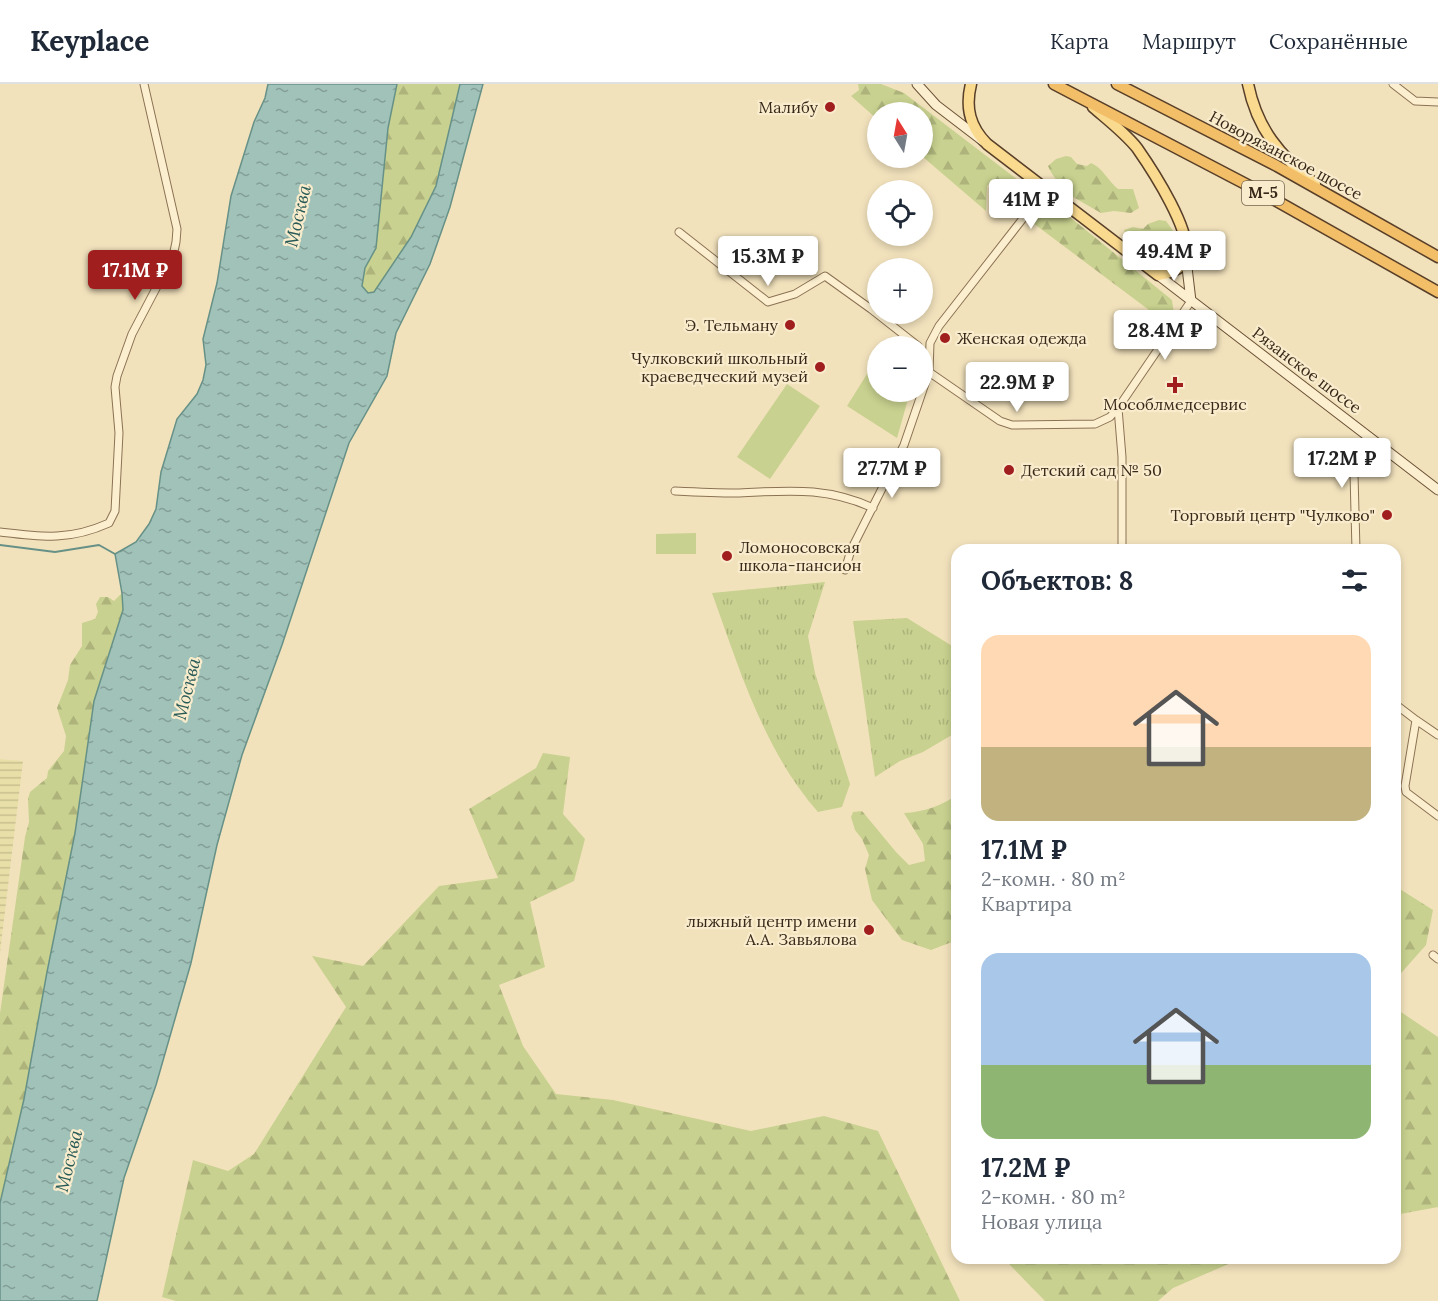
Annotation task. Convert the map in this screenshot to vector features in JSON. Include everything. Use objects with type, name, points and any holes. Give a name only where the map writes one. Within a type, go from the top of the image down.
[{"type":"highway","name":"М-5","points":[[1054,84],[1259,191],[1438,292]]},
{"type":"highway","name":"Новорязанское шоссе","points":[[1117,84],[1277,165],[1435,255]]},
{"type":"main road","points":[[917,84],[936,105],[1158,275],[1173,271],[1186,259]]},
{"type":"main road","points":[[971,84],[970,117],[976,132],[987,144]]},
{"type":"main road","points":[[1248,84],[1256,114],[1278,150],[1324,192]]},
{"type":"main road","points":[[1085,100],[1113,123],[1136,147],[1162,186],[1182,230],[1186,246],[1191,301]]},
{"type":"main road","name":"Рязанское шоссе","points":[[1158,275],[1438,490]]},
{"type":"street","points":[[0,532],[44,537],[89,532],[109,523],[116,511],[119,433],[115,387],[117,376],[132,334],[172,256],[177,229],[144,84]]},
{"type":"street","points":[[1393,84],[1415,101],[1438,102]]},
{"type":"street","points":[[933,337],[1046,189]]},
{"type":"street","points":[[679,232],[768,302],[795,294],[825,276],[906,336]]},
{"type":"street","points":[[933,375],[1000,422],[1012,425],[1095,424],[1110,417],[1118,408],[1191,301]]},
{"type":"street","points":[[845,570],[851,550],[904,445],[919,402]]},
{"type":"street","points":[[1118,408],[1122,457],[1122,544]]},
{"type":"street","points":[[1356,544],[1354,474],[1378,443]]},
{"type":"street","points":[[675,491],[734,493],[800,490],[850,497],[873,508]]},
{"type":"street","points":[[1401,709],[1438,735]]},
{"type":"street","points":[[1416,720],[1405,786],[1406,792],[1438,816]]},
{"type":"shaded area","points":[[0,759],[23,761],[0,953]]},
{"type":"green space","points":[[397,84],[460,84],[436,186],[411,237],[374,293],[367,293],[362,286],[365,268],[376,248],[388,128]]},
{"type":"green space","points":[[858,84],[881,84],[904,93],[916,102],[867,102],[867,110],[851,96],[859,90]]},
{"type":"green space","points":[[933,115],[1018,180],[1027,195],[1021,202],[1014,198],[1011,204],[1003,199],[991,182],[987,186],[986,211],[933,166]]},
{"type":"green space","points":[[1071,157],[1077,164],[1095,165],[1118,189],[1133,189],[1139,208],[1131,213],[1114,211],[1101,213],[1073,197],[1060,185],[1048,166],[1056,159]]},
{"type":"green space","points":[[1055,205],[1172,300],[1174,314],[1169,325],[1033,223],[1045,208]]},
{"type":"green space","points":[[1159,220],[1166,221],[1174,232],[1171,243],[1173,256],[1160,257],[1146,254],[1142,246],[1130,241],[1124,230],[1133,227],[1143,229],[1148,224]]},
{"type":"green space","points":[[867,374],[867,402],[907,402],[897,438],[847,406]]},
{"type":"green space","points":[[787,384],[820,406],[770,479],[737,457]]},
{"type":"green space","points":[[696,533],[696,554],[656,554],[656,534]]},
{"type":"green space","points":[[825,582],[808,636],[815,673],[850,784],[842,807],[818,812],[782,763],[768,736],[743,679],[712,593]]},
{"type":"green space","points":[[122,593],[123,610],[94,701],[75,833],[24,1099],[0,1203],[0,1013],[29,822],[28,799],[30,792],[47,778],[48,771],[64,751],[66,736],[57,708],[68,680],[70,665],[82,646],[82,623],[95,619],[98,612],[96,604],[100,597],[108,597],[114,601]]},
{"type":"green space","points":[[907,618],[951,645],[951,736],[923,752],[900,761],[875,777],[853,621]]},
{"type":"green space","points":[[543,753],[570,757],[563,814],[585,839],[574,881],[530,902],[545,967],[499,985],[523,1046],[556,1094],[613,1100],[751,1131],[824,1116],[878,1131],[960,1301],[176,1301],[162,1297],[193,1160],[228,1171],[254,1154],[346,1007],[312,956],[363,966],[439,886],[498,878],[469,809],[536,768]]},
{"type":"green space","points":[[951,798],[951,942],[931,950],[902,940],[872,900],[865,869],[869,855],[855,830],[851,817],[853,812],[862,811],[909,865],[925,861],[923,844],[904,813],[932,808]]},
{"type":"green space","points":[[1401,890],[1433,910],[1426,945],[1401,973]]},
{"type":"green space","points":[[1401,1012],[1438,1037],[1438,1207],[1401,1214]]},
{"type":"green space","points":[[1009,1264],[1228,1264],[1173,1288],[1158,1301],[1045,1301]]},
{"type":"water","name":"Москва","points":[[268,84],[397,84],[388,128],[376,248],[365,268],[362,286],[368,293],[374,292],[411,237],[436,186],[460,84],[483,84],[450,207],[430,264],[396,333],[387,376],[349,443],[282,645],[242,755],[217,845],[191,963],[156,1085],[124,1178],[97,1301],[0,1301],[0,1203],[24,1099],[75,833],[94,701],[123,610],[115,554],[136,542],[149,524],[156,509],[161,472],[177,419],[197,394],[203,380],[206,365],[203,339],[217,283],[231,196]]},
{"type":"waterway","points":[[0,545],[55,552],[99,545],[115,554]]},
{"type":"place","name":"Малибу","points":[[830,107]]},
{"type":"place","name":"Э. Тельману","points":[[790,325]]},
{"type":"place","name":"Женская одежда","points":[[945,338]]},
{"type":"place","name":"Чулковский школьный краеведческий музей","points":[[820,367]]},
{"type":"place","name":"Мособлмедсервис","points":[[1175,385]]},
{"type":"place","name":"Детский сад № 50","points":[[1009,470]]},
{"type":"place","name":"Торговый центр \"Чулково\"","points":[[1387,515]]},
{"type":"place","name":"Ломоносовская школа-пансион","points":[[727,556]]},
{"type":"place","name":"лыжный центр имени А.А. Завьялова","points":[[869,930]]}]
